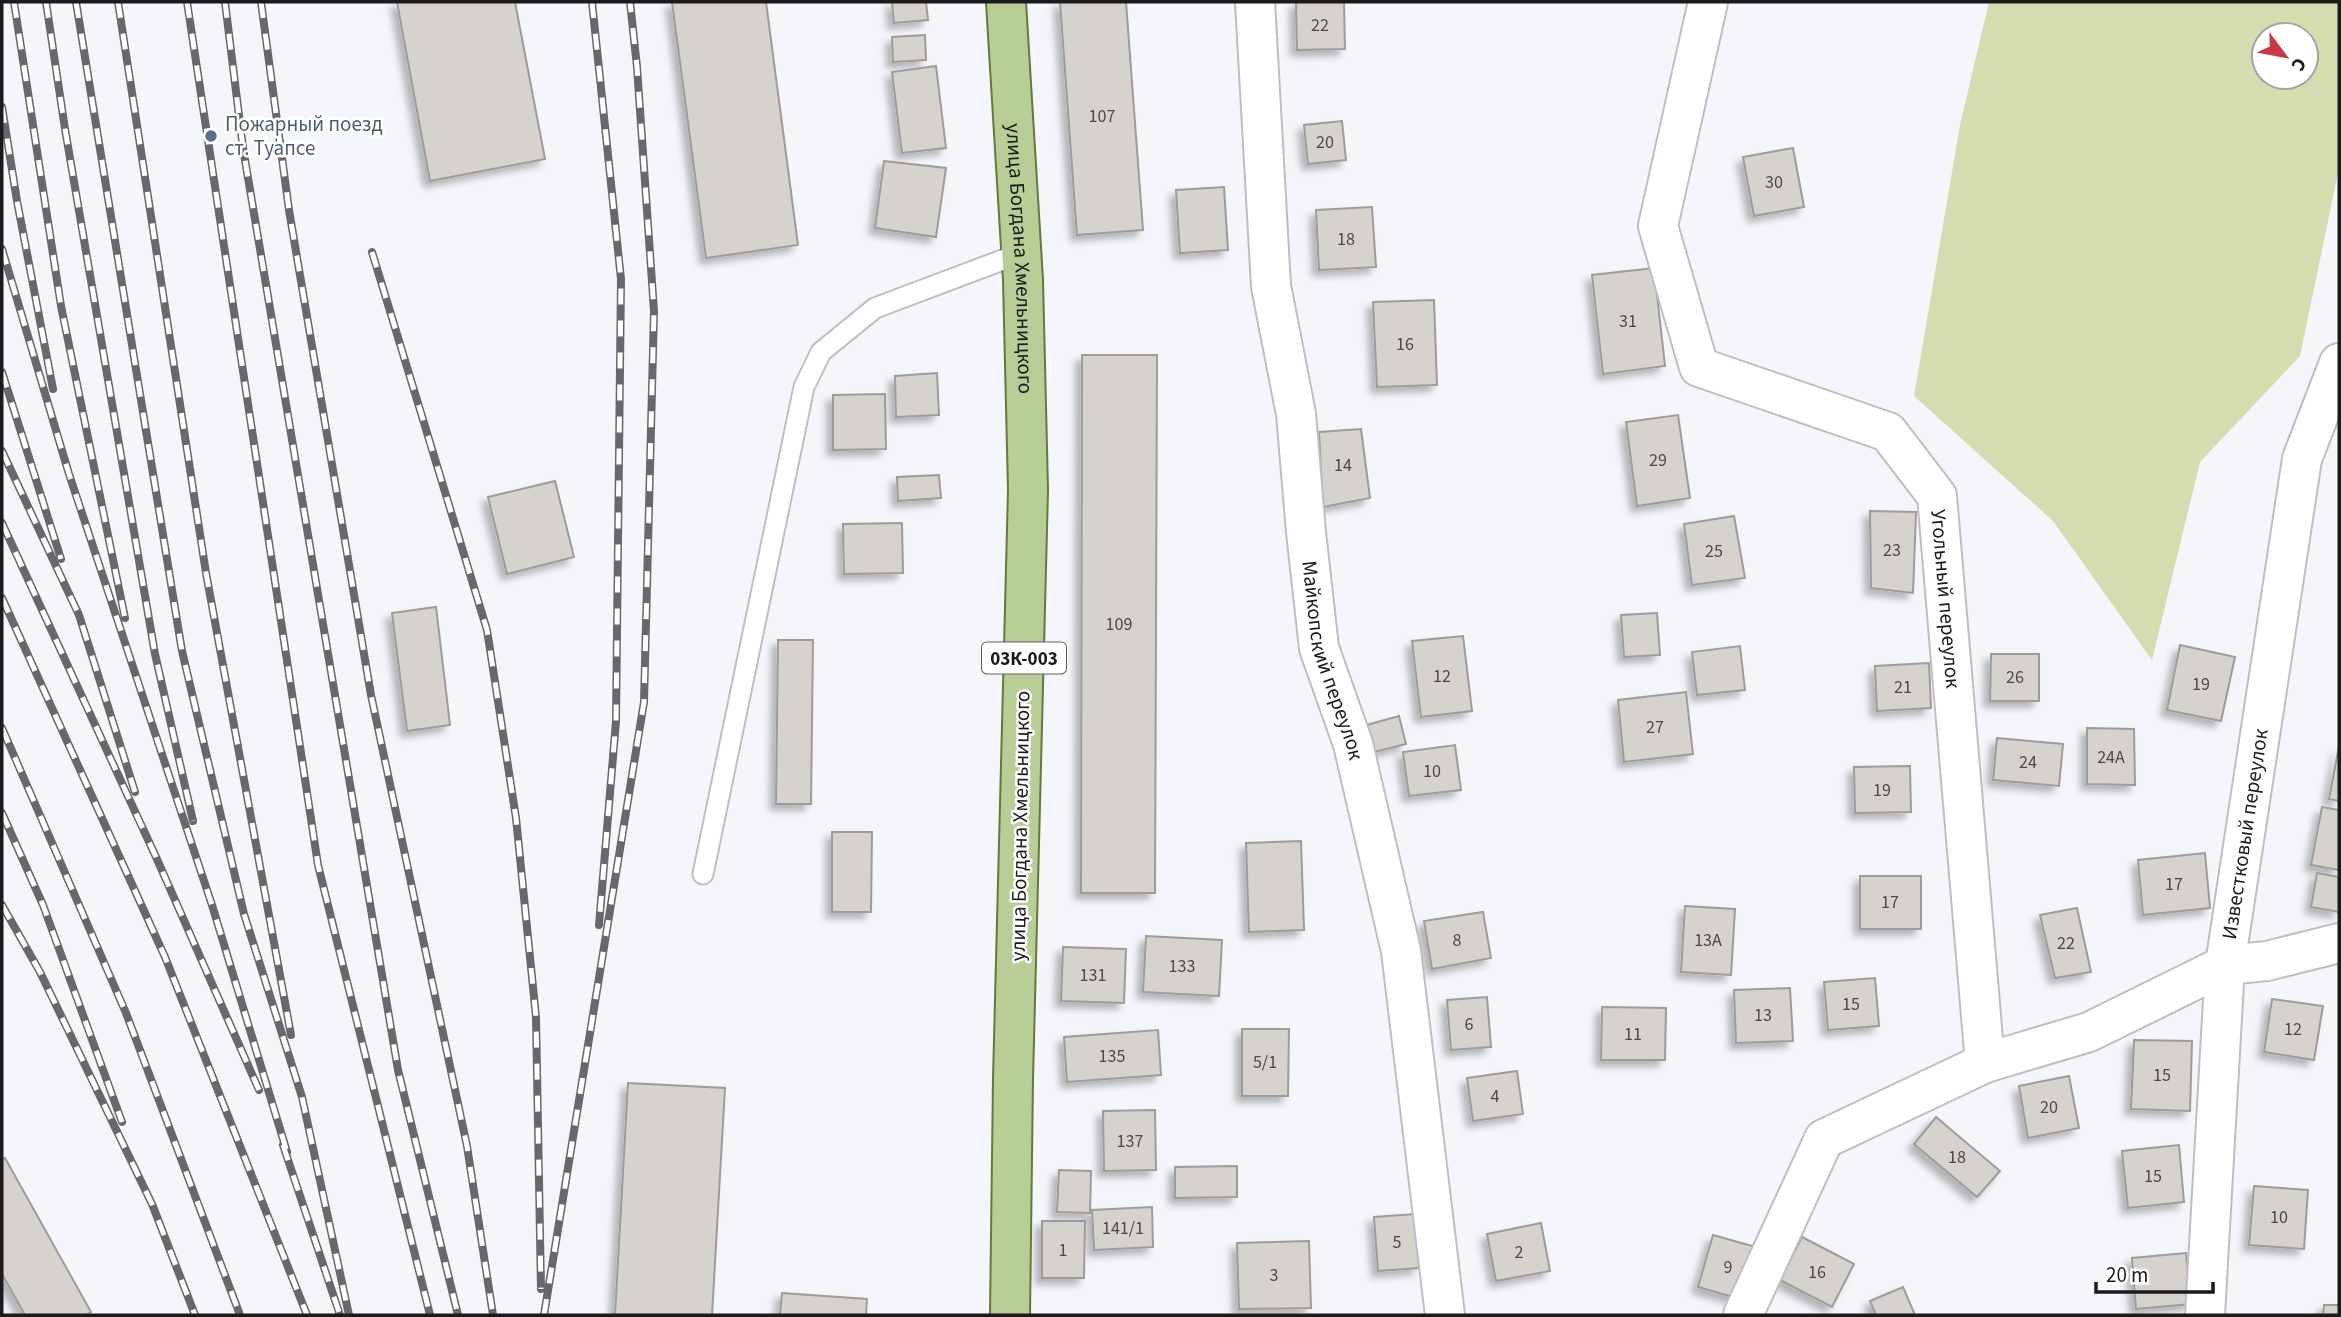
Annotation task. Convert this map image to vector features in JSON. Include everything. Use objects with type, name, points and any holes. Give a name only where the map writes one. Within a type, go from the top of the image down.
[{"type":"main road","name":"улица Богдана Хмельницкого","points":[[1006,2],[1021,253],[1028,490],[1013,1079],[1010,1315]]},
{"type":"street","name":"Майкопский переулок","points":[[1255,2],[1271,286],[1296,414],[1319,648],[1353,744],[1401,951],[1445,1315]]},
{"type":"street","name":"Угольный переулок","points":[[1708,2],[1658,226],[1699,367],[1888,432],[1937,496],[1985,1063]]},
{"type":"street","name":"Известковый переулок","points":[[2204,1315],[2225,965],[2302,459],[2339,363]]},
{"type":"street","points":[[1742,1315],[1824,1139],[1985,1063],[2089,1032],[2225,965],[2267,961],[2339,943]]},
{"type":"lane","points":[[702,874],[804,387],[821,352],[875,308],[1021,253]]},
{"type":"green space","points":[[1989,2],[2339,2],[2339,168],[2300,356],[2200,462],[2152,660],[2053,521],[1914,396],[1960,125]]},
{"type":"building","points":[[397,2],[515,2],[545,159],[430,181]]},
{"type":"building","points":[[672,2],[766,2],[798,245],[706,258]]},
{"type":"building","points":[[892,2],[926,2],[928,20],[894,23]]},
{"type":"building","points":[[1060,2],[1126,2],[1143,230],[1077,235]]},
{"type":"building","points":[[1296,2],[1344,2],[1345,49],[1297,50]]},
{"type":"building","points":[[925,35],[926,60],[893,62],[892,37]]},
{"type":"building","points":[[936,66],[946,148],[902,153],[892,72]]},
{"type":"building","points":[[1342,121],[1346,160],[1308,164],[1304,125]]},
{"type":"building","points":[[1793,148],[1804,207],[1754,216],[1743,157]]},
{"type":"building","points":[[884,161],[946,168],[936,237],[875,228]]},
{"type":"building","points":[[1224,187],[1228,250],[1180,253],[1176,190]]},
{"type":"building","points":[[1372,207],[1376,267],[1319,270],[1316,210]]},
{"type":"building","points":[[1654,268],[1665,366],[1603,374],[1592,275]]},
{"type":"building","points":[[1434,300],[1437,385],[1377,387],[1373,302]]},
{"type":"building","points":[[1082,355],[1157,355],[1155,893],[1081,893]]},
{"type":"building","points":[[937,373],[939,415],[896,417],[895,376]]},
{"type":"building","points":[[885,394],[886,449],[833,450],[833,395]]},
{"type":"building","points":[[1678,415],[1690,498],[1637,506],[1626,422]]},
{"type":"building","points":[[1361,429],[1370,498],[1323,507],[1319,432]]},
{"type":"building","points":[[939,475],[941,498],[898,501],[897,477]]},
{"type":"building","points":[[555,481],[574,557],[507,574],[488,497]]},
{"type":"building","points":[[1870,511],[1916,512],[1913,593],[1871,588]]},
{"type":"building","points":[[1734,516],[1745,578],[1692,585],[1684,524]]},
{"type":"building","points":[[902,523],[903,573],[844,574],[843,524]]},
{"type":"building","points":[[436,607],[450,725],[407,731],[392,613]]},
{"type":"building","points":[[1657,613],[1660,655],[1624,657],[1621,615]]},
{"type":"building","points":[[1463,636],[1472,711],[1421,717],[1412,641]]},
{"type":"building","points":[[778,640],[813,640],[811,804],[776,804]]},
{"type":"building","points":[[2180,645],[2235,657],[2221,721],[2167,710]]},
{"type":"building","points":[[1740,646],[1745,690],[1697,695],[1692,652]]},
{"type":"building","points":[[1991,654],[2039,654],[2039,701],[1990,701]]},
{"type":"building","points":[[1929,663],[1931,708],[1877,711],[1875,666]]},
{"type":"building","points":[[1686,692],[1693,754],[1624,762],[1618,700]]},
{"type":"building","points":[[1399,716],[1406,744],[1370,753],[1363,726]]},
{"type":"building","points":[[2087,728],[2134,729],[2135,785],[2087,784]]},
{"type":"building","points":[[1997,738],[2063,744],[2059,786],[1993,780]]},
{"type":"building","points":[[1455,745],[1461,790],[1409,796],[1403,752]]},
{"type":"building","points":[[2339,746],[2339,801],[2329,799]]},
{"type":"building","points":[[1910,766],[1911,812],[1855,813],[1854,767]]},
{"type":"building","points":[[2322,807],[2339,810],[2339,870],[2311,865]]},
{"type":"building","points":[[832,832],[872,832],[871,912],[832,912]]},
{"type":"building","points":[[1301,841],[1304,930],[1249,932],[1246,843]]},
{"type":"building","points":[[2205,853],[2210,908],[2143,915],[2138,860]]},
{"type":"building","points":[[2317,873],[2339,877],[2339,912],[2311,907]]},
{"type":"building","points":[[1860,876],[1921,876],[1921,929],[1860,929]]},
{"type":"building","points":[[1685,906],[1735,909],[1731,975],[1681,972]]},
{"type":"building","points":[[2077,908],[2091,972],[2055,978],[2040,915]]},
{"type":"building","points":[[1483,912],[1491,958],[1432,969],[1424,921]]},
{"type":"building","points":[[1146,936],[1222,940],[1219,996],[1143,992]]},
{"type":"building","points":[[1063,947],[1126,949],[1124,1003],[1061,1001]]},
{"type":"building","points":[[1875,978],[1879,1026],[1828,1030],[1824,982]]},
{"type":"building","points":[[1790,988],[1793,1041],[1736,1043],[1734,990]]},
{"type":"building","points":[[1487,997],[1491,1047],[1451,1050],[1447,1000]]},
{"type":"building","points":[[2272,999],[2323,1006],[2314,1060],[2264,1052]]},
{"type":"building","points":[[1602,1007],[1666,1008],[1665,1060],[1601,1060]]},
{"type":"building","points":[[1242,1029],[1289,1029],[1288,1096],[1242,1096]]},
{"type":"building","points":[[1158,1030],[1161,1075],[1067,1082],[1064,1037]]},
{"type":"building","points":[[2134,1040],[2192,1041],[2190,1111],[2131,1109]]},
{"type":"building","points":[[1517,1071],[1523,1114],[1473,1121],[1467,1078]]},
{"type":"building","points":[[2069,1076],[2079,1128],[2028,1138],[2019,1086]]},
{"type":"building","points":[[628,1083],[725,1088],[712,1315],[615,1315]]},
{"type":"building","points":[[1155,1110],[1156,1170],[1104,1171],[1103,1111]]},
{"type":"building","points":[[1936,1117],[2000,1171],[1977,1197],[1914,1144]]},
{"type":"building","points":[[2179,1145],[2184,1202],[2128,1208],[2122,1151]]},
{"type":"building","points":[[5,1158],[91,1312],[86,1315],[25,1315],[2,1274],[2,1160]]},
{"type":"building","points":[[1237,1166],[1237,1197],[1175,1198],[1175,1167]]},
{"type":"building","points":[[1059,1170],[1091,1171],[1090,1213],[1057,1212]]},
{"type":"building","points":[[2254,1186],[2308,1190],[2304,1249],[2249,1245]]},
{"type":"building","points":[[1152,1207],[1153,1247],[1094,1250],[1092,1210]]},
{"type":"building","points":[[1415,1214],[1419,1268],[1378,1271],[1374,1217]]},
{"type":"building","points":[[1042,1221],[1085,1221],[1084,1278],[1042,1278]]},
{"type":"building","points":[[1541,1223],[1550,1271],[1496,1281],[1487,1234]]},
{"type":"building","points":[[1713,1235],[1759,1248],[1744,1300],[1698,1287]]},
{"type":"building","points":[[1802,1237],[1854,1264],[1832,1307],[1780,1280]]},
{"type":"building","points":[[1309,1241],[1311,1308],[1239,1309],[1237,1243]]},
{"type":"building","points":[[2186,1253],[2191,1304],[2136,1309],[2132,1258]]},
{"type":"building","points":[[1903,1287],[1915,1315],[1876,1315],[1870,1301]]},
{"type":"building","points":[[782,1293],[867,1299],[866,1315],[780,1315]]},
{"type":"building","points":[[2324,1305],[2339,1305],[2339,1315],[2323,1315]]},
{"type":"railway","points":[[14,2],[61,306],[125,618]]},
{"type":"railway","points":[[46,2],[65,129],[155,654],[193,821]]},
{"type":"railway","points":[[76,2],[182,651],[244,914],[302,1097],[349,1315]]},
{"type":"railway","points":[[118,2],[206,573],[291,1035]]},
{"type":"railway","points":[[187,2],[318,865],[430,1315]]},
{"type":"railway","points":[[225,2],[243,148],[398,1070],[458,1315]]},
{"type":"railway","points":[[261,2],[289,210],[371,695],[467,1146],[493,1315]]},
{"type":"railway","points":[[592,2],[621,279],[616,721],[599,925]]},
{"type":"railway","points":[[544,1315],[644,702],[654,311],[630,2]]},
{"type":"railway","points":[[2,107],[53,389]]},
{"type":"railway","points":[[2,249],[69,474],[212,905],[287,1152]]},
{"type":"railway","points":[[372,252],[487,630],[516,818],[536,1017],[541,1289]]},
{"type":"railway","points":[[2,372],[61,559]]},
{"type":"railway","points":[[2,451],[79,615],[135,792]]},
{"type":"railway","points":[[2,523],[156,857],[259,1090]]},
{"type":"railway","points":[[2,598],[165,957],[307,1315]]},
{"type":"railway","points":[[2,728],[126,1013],[240,1315]]},
{"type":"railway","points":[[2,813],[43,905],[122,1122]]},
{"type":"railway","points":[[2,905],[40,972],[152,1204],[195,1315]]},
{"type":"railway","points":[[283,1145],[340,1315]]},
{"type":"place","name":"Пожарный поезд ст. Туапсе","points":[[211,136]]}]
